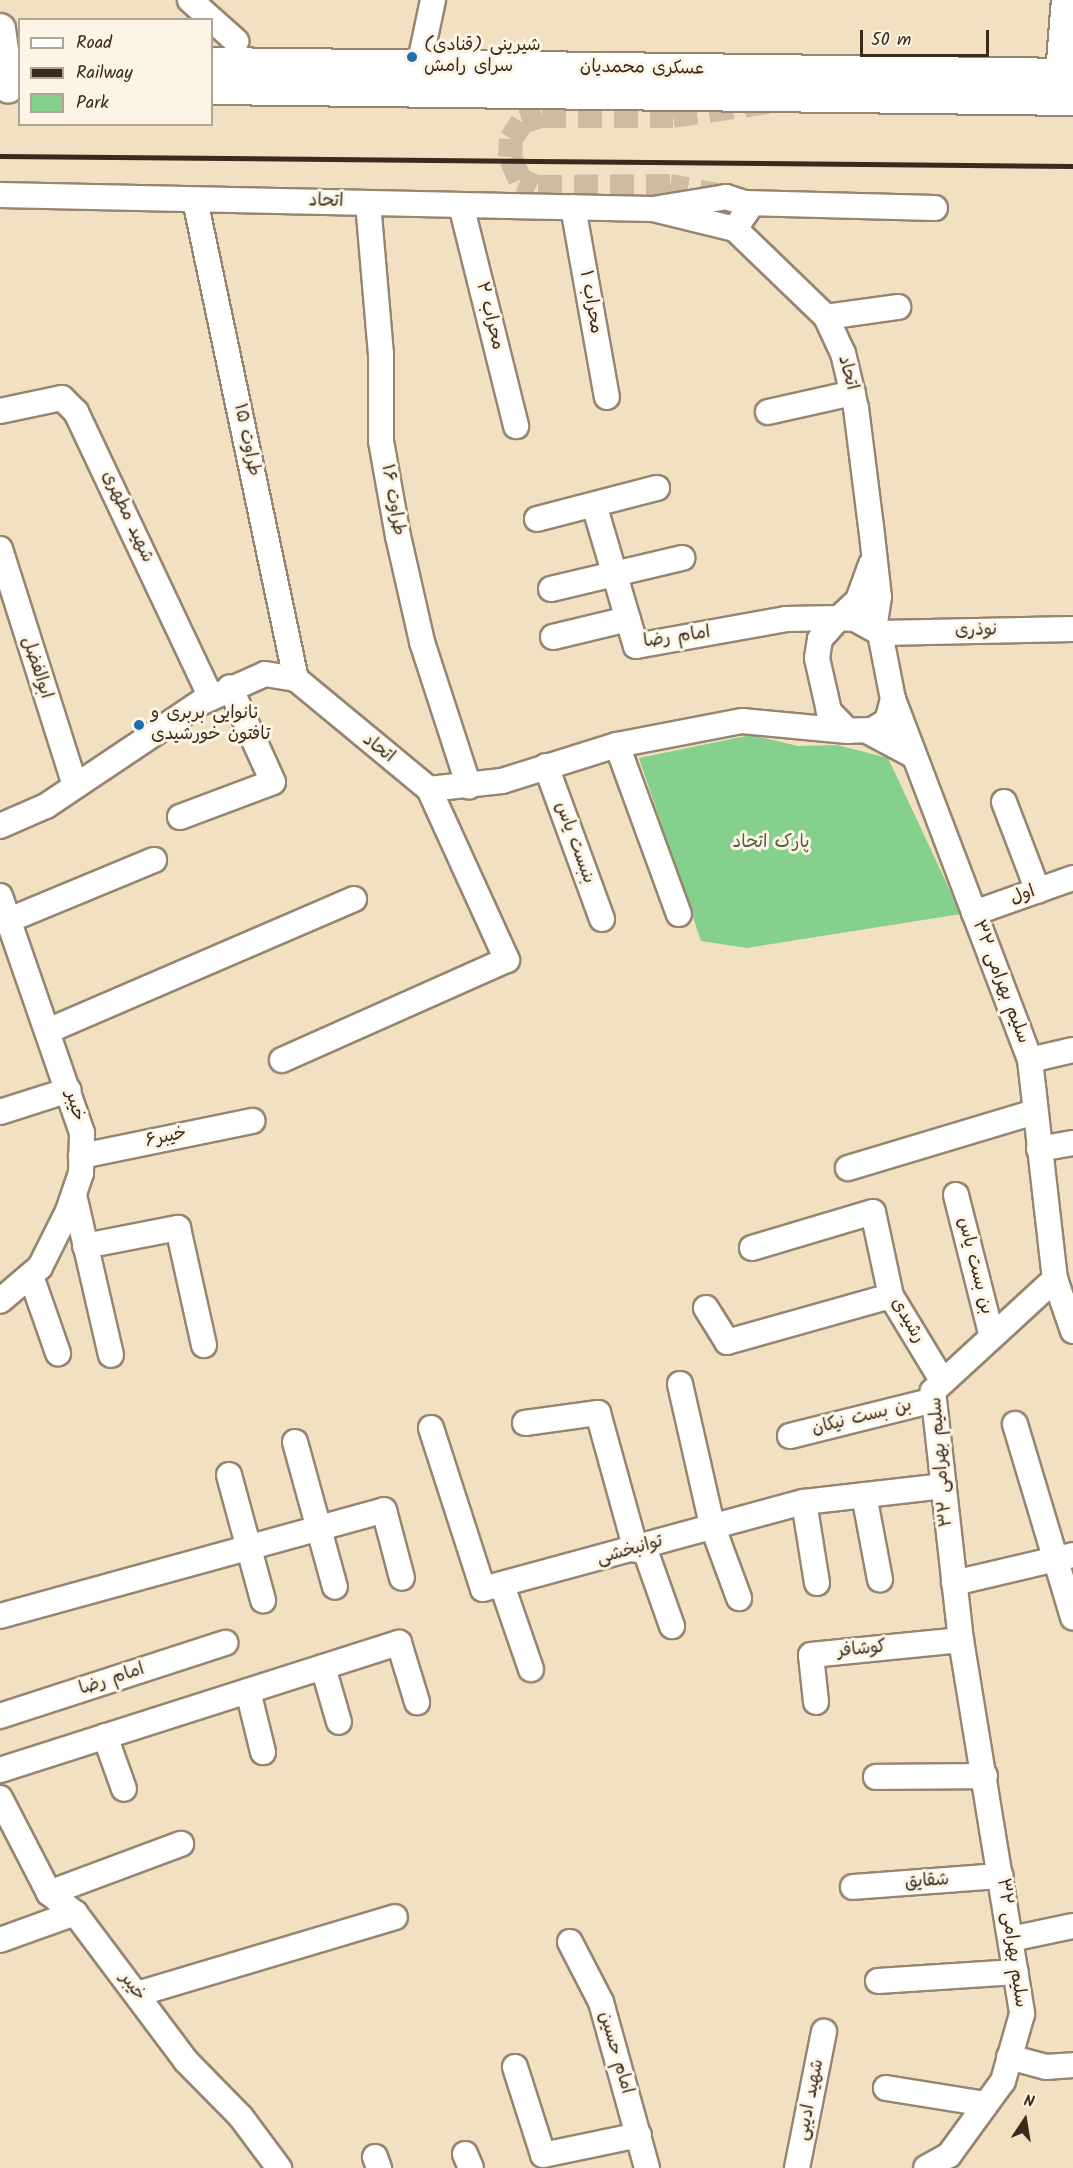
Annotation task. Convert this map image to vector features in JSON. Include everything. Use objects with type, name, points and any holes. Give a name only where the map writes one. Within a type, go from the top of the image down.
[{"type":"main road","points":[[1067,0],[1069,90]]},
{"type":"main road","points":[[0,29],[9,74]]},
{"type":"main road","name":"عسکری محمدیان","points":[[213,63],[419,66],[1069,90]]},
{"type":"main road","name":"عسکری محمدیان","points":[[213,89],[1069,90]]},
{"type":"street","points":[[190,0],[210,18]]},
{"type":"street","points":[[419,66],[434,0]]},
{"type":"street","points":[[213,20],[236,41]]},
{"type":"street","name":"اتحاد","points":[[0,195],[653,209],[735,229],[826,317],[853,393],[872,558],[879,597],[877,631]]},
{"type":"street","name":"اتحاد","points":[[653,209],[707,197],[745,203],[935,208]]},
{"type":"street","name":"طراوت ۱۵","points":[[195,200],[296,679]]},
{"type":"street","name":"طراوت ۱۶","points":[[368,203],[381,354],[381,441],[398,536],[422,642],[469,787]]},
{"type":"street","points":[[735,229],[745,218],[745,203]]},
{"type":"street","name":"محراب ۲","points":[[461,205],[516,426]]},
{"type":"street","name":"محراب ۱","points":[[573,207],[608,397]]},
{"type":"street","points":[[826,317],[898,307]]},
{"type":"street","points":[[768,412],[853,393]]},
{"type":"street","name":"شهید مطهری","points":[[0,411],[62,398],[76,412],[221,692]]},
{"type":"street","points":[[537,519],[595,508],[657,488]]},
{"type":"street","name":"امام رضا","points":[[595,508],[636,646],[786,619],[855,618],[877,631]]},
{"type":"street","name":"ابوالفضل","points":[[0,549],[75,786]]},
{"type":"street","points":[[551,589],[682,558]]},
{"type":"street","name":"اتحاد","points":[[819,647],[866,585],[872,558]]},
{"type":"street","points":[[553,637],[628,619]]},
{"type":"street","points":[[786,619],[802,626],[819,647],[829,711],[858,731],[914,756]]},
{"type":"street","name":"نوذری","points":[[877,631],[1073,629]]},
{"type":"street","name":"سلیم بهرامی ۳۲","points":[[877,631],[893,699],[1030,1060],[1055,1279],[938,1391],[944,1486],[961,1640],[1022,2014],[1002,2080],[949,2155],[926,2168]]},
{"type":"street","points":[[0,826],[75,786],[221,692],[265,674],[296,679]]},
{"type":"street","name":"اتحاد","points":[[296,679],[429,789]]},
{"type":"street","points":[[180,817],[273,782],[221,692]]},
{"type":"street","points":[[282,1060],[507,960],[429,789],[469,787],[617,745],[742,721],[800,722],[858,731],[887,721],[893,699]]},
{"type":"street","points":[[800,722],[829,711]]},
{"type":"street","points":[[617,745],[679,914]]},
{"type":"street","name":"بنبست یاس","points":[[546,766],[602,919]]},
{"type":"street","points":[[1004,802],[1038,891]]},
{"type":"street","points":[[8,933],[154,860]]},
{"type":"street","name":"اول","points":[[974,913],[1073,878]]},
{"type":"street","name":"خیبر","points":[[0,896],[8,933],[50,1030],[82,1133],[81,1156],[74,1195],[31,1276],[0,1301]]},
{"type":"street","points":[[50,1030],[354,898]]},
{"type":"street","points":[[1030,1060],[1073,1050]]},
{"type":"street","points":[[0,1112],[69,1090]]},
{"type":"street","points":[[848,1168],[1035,1112]]},
{"type":"street","name":"خیبر۶","points":[[81,1156],[252,1121]]},
{"type":"street","points":[[1039,1149],[1073,1143]]},
{"type":"street","points":[[74,1195],[111,1355]]},
{"type":"street","name":"بن بست یاس","points":[[956,1195],[992,1337]]},
{"type":"street","name":"رشیدی","points":[[752,1248],[873,1212],[891,1296],[938,1391]]},
{"type":"street","points":[[85,1246],[178,1228],[204,1345]]},
{"type":"street","points":[[31,1276],[58,1353]]},
{"type":"street","points":[[1055,1279],[1073,1331]]},
{"type":"street","points":[[706,1308],[728,1342],[891,1296]]},
{"type":"street","points":[[681,1383],[712,1525],[739,1598]]},
{"type":"street","name":"بن بست نیکان","points":[[790,1436],[938,1391]]},
{"type":"street","points":[[525,1423],[598,1413],[640,1549],[672,1626]]},
{"type":"street","points":[[1015,1424],[1064,1557],[1073,1617]]},
{"type":"street","points":[[431,1428],[483,1589],[501,1585],[531,1669]]},
{"type":"street","points":[[295,1442],[334,1587]]},
{"type":"street","points":[[229,1475],[262,1600]]},
{"type":"street","name":"توانبخشی","points":[[501,1585],[640,1549],[712,1525],[804,1502],[944,1486]]},
{"type":"street","points":[[864,1495],[880,1580]]},
{"type":"street","points":[[804,1502],[817,1583]]},
{"type":"street","points":[[0,1616],[316,1526],[384,1510],[402,1578]]},
{"type":"street","points":[[954,1583],[1064,1557]]},
{"type":"street","name":"کوشافر","points":[[816,1702],[811,1655],[961,1640]]},
{"type":"street","name":"امام رضا","points":[[0,1716],[225,1643]]},
{"type":"street","points":[[0,1770],[399,1643],[417,1702]]},
{"type":"street","points":[[323,1667],[339,1722]]},
{"type":"street","points":[[248,1691],[263,1752]]},
{"type":"street","points":[[105,1736],[124,1789]]},
{"type":"street","points":[[876,1777],[985,1776]]},
{"type":"street","name":"خیبر","points":[[0,1798],[49,1893],[75,1913],[186,2061],[241,2117],[279,2168]]},
{"type":"street","points":[[49,1893],[181,1844]]},
{"type":"street","name":"شقایق","points":[[854,1887],[1001,1876]]},
{"type":"street","points":[[0,1940],[75,1913]]},
{"type":"street","points":[[137,1994],[396,1917]]},
{"type":"street","points":[[1011,1939],[1073,1926]]},
{"type":"street","name":"امام حسین","points":[[570,1942],[601,2002],[639,2134],[646,2168]]},
{"type":"street","points":[[878,1982],[1016,1972]]},
{"type":"street","name":"شهید ادیبی","points":[[797,2168],[824,2032]]},
{"type":"street","points":[[1009,2057],[1046,2067],[1073,2065]]},
{"type":"street","points":[[515,2067],[543,2155],[639,2134]]},
{"type":"street","points":[[886,2088],[986,2104]]},
{"type":"green space","name":"پارک اتحاد","points":[[751,735],[798,746],[837,745],[888,758],[961,914],[747,948],[701,941],[639,758]]},
{"type":"tunnel","points":[[723,196],[670,186],[536,187],[520,180],[510,157],[511,139],[522,122],[542,116],[673,116],[768,102]]},
{"type":"railway","points":[[0,156],[1073,166]]},
{"type":"place","name":"(قنادی) شیرینی سرای رامش","points":[[412,57]]},
{"type":"place","name":"نانوایی بربری و تافتون خورشیدی","points":[[139,725]]}]
